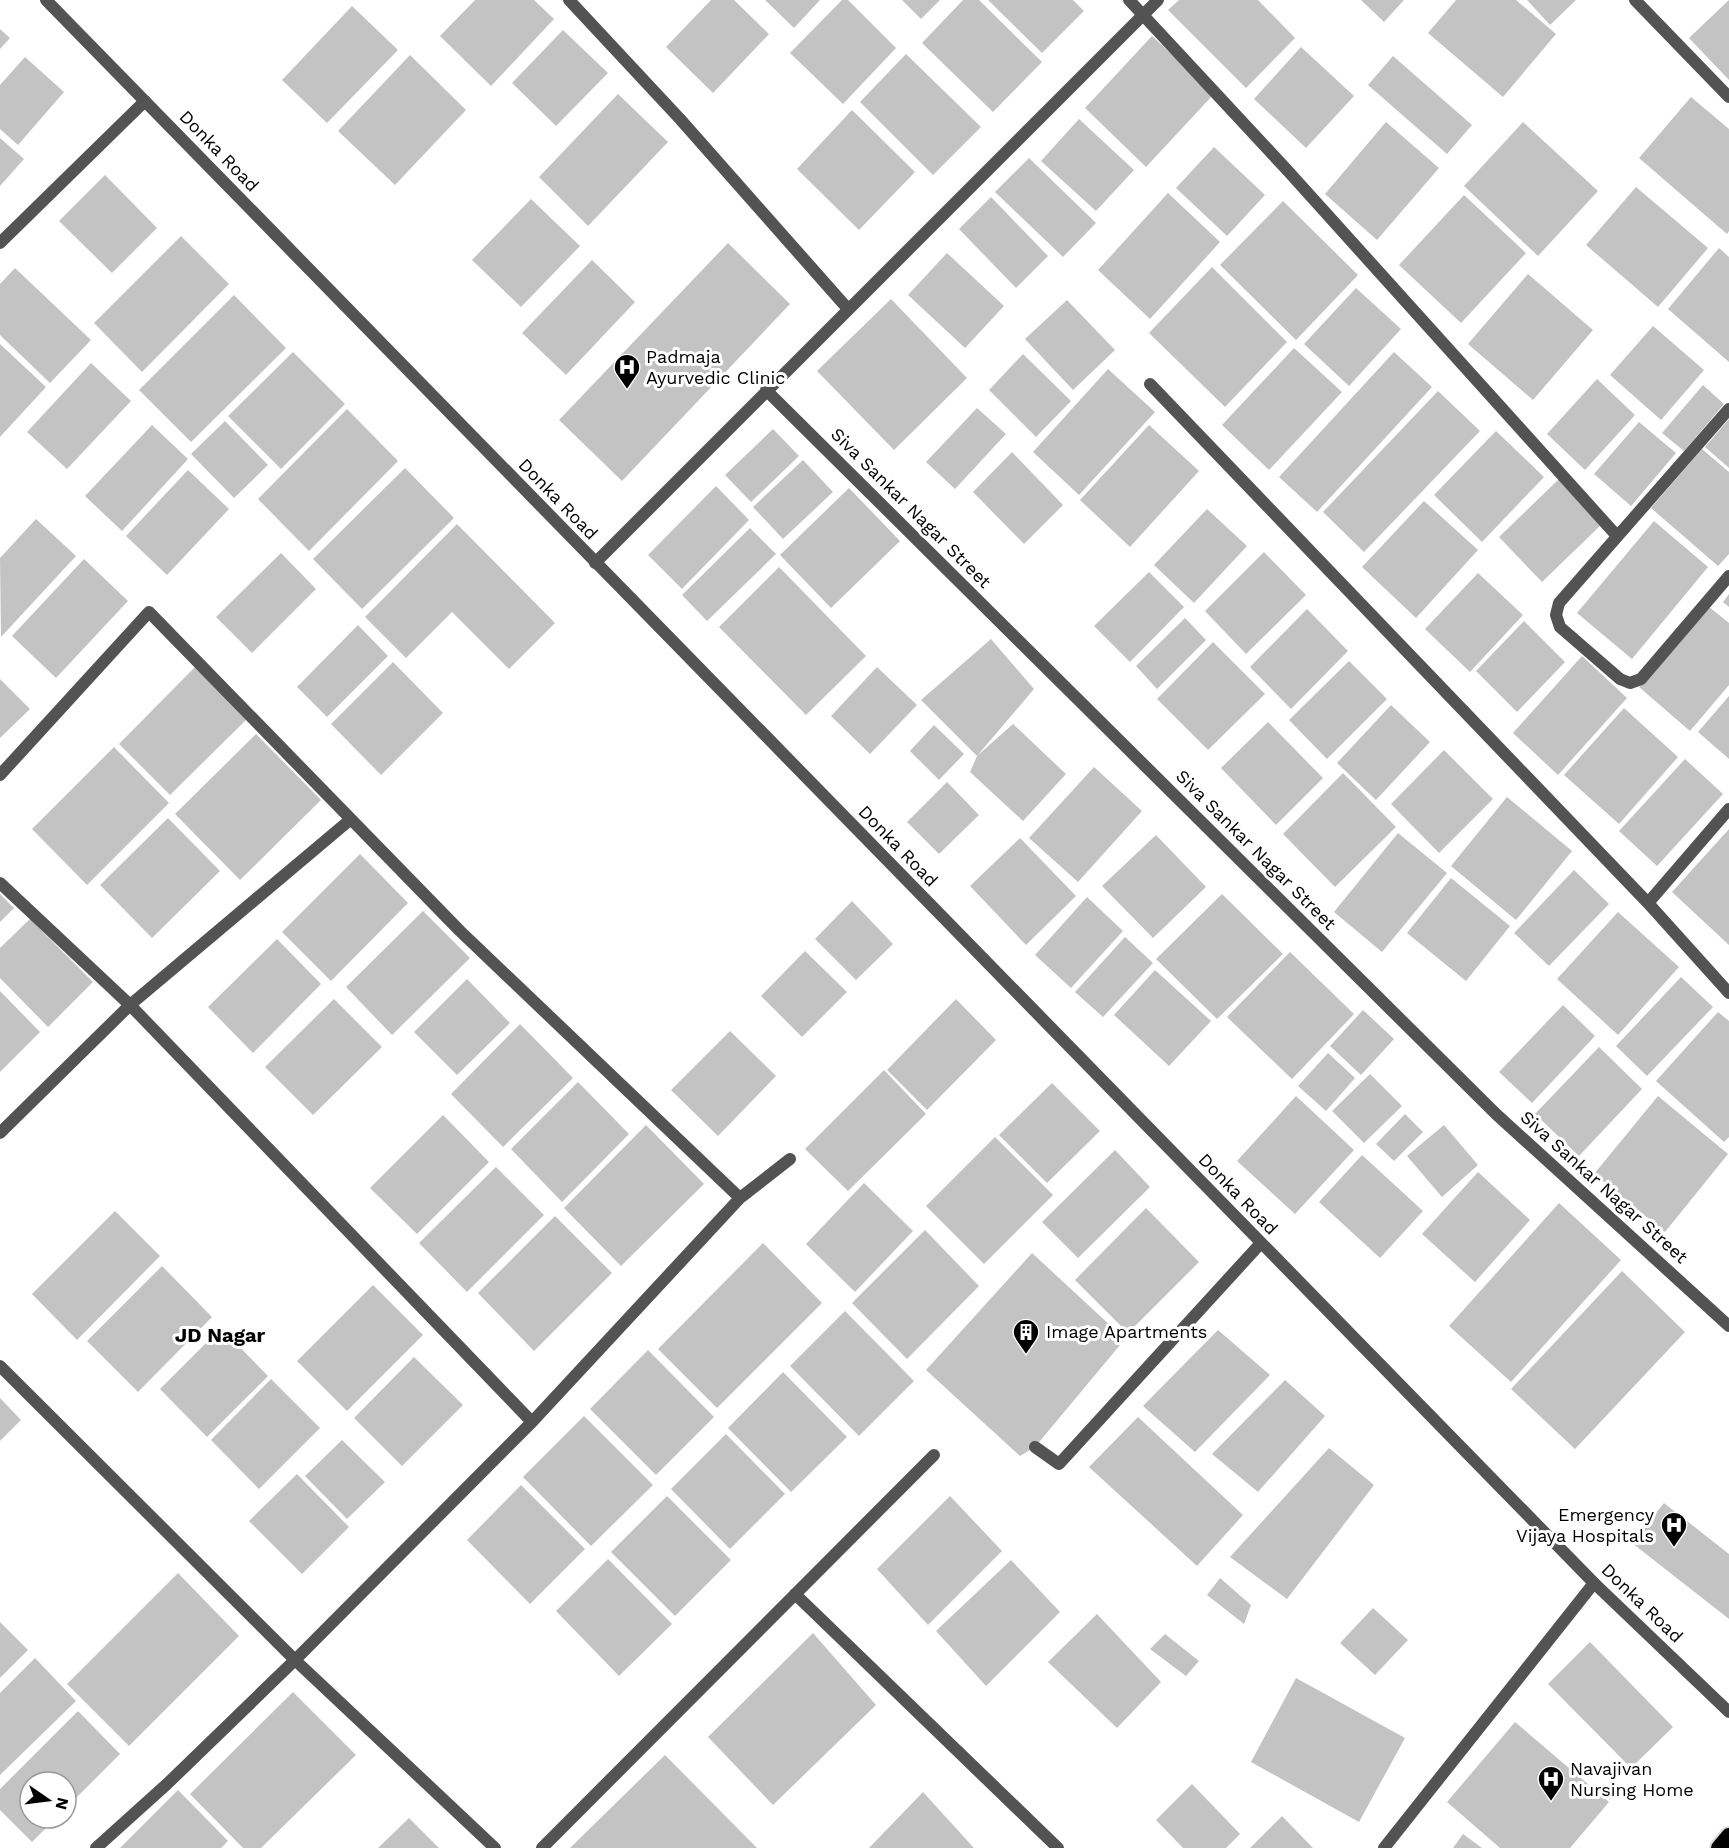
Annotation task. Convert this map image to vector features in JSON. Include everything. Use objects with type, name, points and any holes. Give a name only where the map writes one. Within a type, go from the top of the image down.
[{"type":"highway","points":[[1719,1848],[1729,1836]]},
{"type":"street","name":"Donka Road","points":[[46,0],[1594,1583],[1729,1712]]},
{"type":"street","points":[[569,0],[680,119],[848,309]]},
{"type":"street","points":[[1129,0],[1617,536]]},
{"type":"street","points":[[595,563],[1158,0]]},
{"type":"street","points":[[1635,0],[1729,97]]},
{"type":"street","points":[[0,243],[145,101]]},
{"type":"street","points":[[1150,384],[1648,903],[1729,993]]},
{"type":"street","name":"Siva Sankar Nagar Street","points":[[766,390],[1496,1114],[1729,1326]]},
{"type":"street","points":[[1729,409],[1559,603],[1556,615],[1560,627],[1620,679],[1630,683],[1641,680],[1729,576]]},
{"type":"street","points":[[0,775],[149,612],[460,931],[740,1198]]},
{"type":"street","points":[[1648,903],[1729,809]]},
{"type":"street","points":[[0,1133],[130,1005],[351,819]]},
{"type":"street","points":[[0,883],[130,1005],[532,1422]]},
{"type":"street","points":[[96,1848],[167,1784],[295,1660],[532,1422],[740,1198],[790,1158]]},
{"type":"street","points":[[1035,1446],[1059,1464],[1261,1243]]},
{"type":"street","points":[[0,1366],[295,1660],[495,1848]]},
{"type":"street","points":[[542,1848],[934,1455]]},
{"type":"street","points":[[1384,1848],[1594,1583]]},
{"type":"street","points":[[795,1594],[1058,1848]]},
{"type":"building","points":[[475,0],[534,0],[554,19],[491,86],[440,36]]},
{"type":"building","points":[[711,0],[734,0],[769,34],[713,93],[666,47]]},
{"type":"building","points":[[765,0],[820,0],[794,28]]},
{"type":"building","points":[[842,0],[848,0],[896,48],[843,104],[790,53]]},
{"type":"building","points":[[902,0],[940,0],[921,19]]},
{"type":"building","points":[[963,0],[979,0],[1042,62],[993,112],[922,43]]},
{"type":"building","points":[[988,0],[1073,0],[1084,11],[1042,53]]},
{"type":"building","points":[[1179,0],[1258,0],[1295,38],[1246,88],[1168,10]]},
{"type":"building","points":[[1361,0],[1404,0],[1384,22]]},
{"type":"building","points":[[1456,0],[1516,0],[1556,34],[1503,97],[1428,33]]},
{"type":"building","points":[[1527,0],[1576,0],[1550,25]]},
{"type":"building","points":[[1729,0],[1729,80],[1689,38]]},
{"type":"building","points":[[352,6],[398,50],[327,123],[282,80]]},
{"type":"building","points":[[0,29],[10,38],[0,49]]},
{"type":"building","points":[[563,30],[608,73],[556,126],[512,83]]},
{"type":"building","points":[[1152,36],[1214,94],[1146,167],[1085,108]]},
{"type":"building","points":[[1301,47],[1354,96],[1306,148],[1254,99]]},
{"type":"building","points":[[906,54],[981,127],[933,175],[860,102]]},
{"type":"building","points":[[410,55],[466,110],[395,185],[338,131]]},
{"type":"building","points":[[1393,56],[1472,125],[1447,154],[1368,85]]},
{"type":"building","points":[[25,57],[64,92],[18,145],[0,129],[0,85]]},
{"type":"building","points":[[618,94],[668,142],[588,226],[539,177]]},
{"type":"building","points":[[1691,97],[1729,129],[1729,231],[1727,234],[1639,158]]},
{"type":"building","points":[[852,110],[915,172],[859,230],[797,169]]},
{"type":"building","points":[[1079,119],[1134,170],[1096,211],[1041,161]]},
{"type":"building","points":[[1386,122],[1439,168],[1377,240],[1325,194]]},
{"type":"building","points":[[1523,122],[1598,191],[1538,256],[1464,186]]},
{"type":"building","points":[[0,138],[24,159],[0,186]]},
{"type":"building","points":[[1214,147],[1265,195],[1227,236],[1176,188]]},
{"type":"building","points":[[1029,158],[1096,223],[1063,257],[995,192]]},
{"type":"building","points":[[105,175],[157,228],[112,273],[59,221]]},
{"type":"building","points":[[1636,187],[1708,248],[1658,307],[1586,245]]},
{"type":"building","points":[[1168,193],[1220,242],[1150,319],[1098,270]]},
{"type":"building","points":[[1464,195],[1526,253],[1461,323],[1399,265]]},
{"type":"building","points":[[991,197],[1048,256],[1016,288],[959,229]]},
{"type":"building","points":[[531,199],[580,246],[521,307],[472,260]]},
{"type":"building","points":[[1283,201],[1358,275],[1296,340],[1220,265]]},
{"type":"building","points":[[181,236],[229,284],[142,372],[94,323]]},
{"type":"building","points":[[728,243],[790,304],[622,481],[559,420]]},
{"type":"building","points":[[1719,248],[1729,257],[1729,362],[1668,309]]},
{"type":"building","points":[[947,253],[1004,306],[965,348],[908,295]]},
{"type":"building","points":[[592,260],[635,302],[566,375],[522,333]]},
{"type":"building","points":[[1212,267],[1287,342],[1225,407],[1149,333]]},
{"type":"building","points":[[15,268],[91,340],[50,383],[0,335],[0,284]]},
{"type":"building","points":[[1528,274],[1593,330],[1533,400],[1468,344]]},
{"type":"building","points":[[1356,288],[1401,329],[1349,386],[1304,344]]},
{"type":"building","points":[[234,295],[286,348],[191,442],[139,390]]},
{"type":"building","points":[[891,299],[967,378],[894,450],[817,371]]},
{"type":"building","points":[[1067,300],[1115,350],[1073,390],[1025,339]]},
{"type":"building","points":[[1653,326],[1704,370],[1661,420],[1610,375]]},
{"type":"building","points":[[0,344],[46,387],[0,437]]},
{"type":"building","points":[[1294,348],[1342,392],[1269,470],[1222,425]]},
{"type":"building","points":[[293,352],[345,404],[281,469],[228,416]]},
{"type":"building","points":[[1394,352],[1432,387],[1317,512],[1279,477]]},
{"type":"building","points":[[1023,354],[1071,401],[1036,437],[989,390]]},
{"type":"building","points":[[91,363],[131,401],[67,469],[27,432]]},
{"type":"building","points":[[1108,369],[1155,412],[1079,495],[1033,452]]},
{"type":"building","points":[[1597,379],[1635,415],[1585,470],[1547,434]]},
{"type":"building","points":[[1703,385],[1724,404],[1684,451],[1662,433]]},
{"type":"building","points":[[1438,391],[1480,431],[1364,552],[1323,512]]},
{"type":"building","points":[[977,408],[1006,434],[955,489],[926,462]]},
{"type":"building","points":[[347,409],[398,461],[309,551],[258,499]]},
{"type":"building","points":[[1729,419],[1729,468],[1705,447]]},
{"type":"building","points":[[225,421],[268,465],[234,498],[191,454]]},
{"type":"building","points":[[1639,422],[1676,453],[1631,506],[1594,474]]},
{"type":"building","points":[[152,425],[188,459],[122,531],[85,496]]},
{"type":"building","points":[[1149,425],[1199,471],[1130,547],[1080,500]]},
{"type":"building","points":[[773,429],[799,456],[751,502],[725,475]]},
{"type":"building","points":[[1496,431],[1544,477],[1482,542],[1434,495]]},
{"type":"building","points":[[1702,449],[1729,472],[1729,554],[1718,566],[1651,508]]},
{"type":"building","points":[[1012,452],[1063,505],[1024,544],[973,492]]},
{"type":"building","points":[[803,460],[833,492],[783,539],[753,507]]},
{"type":"building","points":[[405,468],[454,518],[362,609],[313,559]]},
{"type":"building","points":[[188,470],[229,509],[167,575],[126,536]]},
{"type":"building","points":[[1559,479],[1602,524],[1542,582],[1499,537]]},
{"type":"building","points":[[716,486],[749,520],[682,589],[648,555]]},
{"type":"building","points":[[849,488],[900,541],[831,608],[780,555]]},
{"type":"building","points":[[1424,501],[1478,550],[1416,618],[1362,567]]},
{"type":"building","points":[[1207,509],[1247,546],[1194,603],[1154,565]]},
{"type":"building","points":[[36,519],[76,556],[1,637],[0,558]]},
{"type":"building","points":[[1654,521],[1708,567],[1632,659],[1577,613]]},
{"type":"building","points":[[457,524],[555,623],[509,669],[452,612],[406,658],[365,617]]},
{"type":"building","points":[[750,528],[776,554],[707,621],[682,595]]},
{"type":"building","points":[[1264,552],[1306,595],[1246,654],[1205,611]]},
{"type":"building","points":[[281,553],[316,589],[252,653],[216,617]]},
{"type":"building","points":[[84,559],[128,601],[56,678],[12,636]]},
{"type":"building","points":[[779,567],[866,656],[806,715],[719,627]]},
{"type":"building","points":[[1149,572],[1184,607],[1130,662],[1094,626]]},
{"type":"building","points":[[1478,573],[1523,615],[1470,672],[1425,629]]},
{"type":"building","points":[[1729,594],[1729,607],[1723,602]]},
{"type":"building","points":[[1708,606],[1729,623],[1729,685],[1690,731],[1639,687]]},
{"type":"building","points":[[1307,609],[1348,651],[1291,709],[1250,667]]},
{"type":"building","points":[[1185,618],[1206,640],[1157,689],[1136,666]]},
{"type":"building","points":[[1524,621],[1565,662],[1517,712],[1476,671]]},
{"type":"building","points":[[358,625],[388,656],[327,717],[297,687]]},
{"type":"building","points":[[991,639],[1034,689],[977,756],[921,700]]},
{"type":"building","points":[[1213,642],[1265,694],[1208,750],[1157,699]]},
{"type":"building","points":[[1582,656],[1627,698],[1558,775],[1513,733]]},
{"type":"building","points":[[1349,661],[1387,699],[1327,759],[1289,720]]},
{"type":"building","points":[[393,662],[443,713],[381,775],[331,724]]},
{"type":"building","points":[[196,666],[248,718],[170,795],[119,744]]},
{"type":"building","points":[[877,667],[917,705],[870,754],[831,716]]},
{"type":"building","points":[[0,679],[30,709],[0,738]]},
{"type":"building","points":[[1729,696],[1729,759],[1698,732]]},
{"type":"building","points":[[1391,705],[1430,742],[1376,800],[1337,763]]},
{"type":"building","points":[[1624,708],[1678,757],[1619,824],[1564,775]]},
{"type":"building","points":[[1268,722],[1323,778],[1276,825],[1221,768]]},
{"type":"building","points":[[1013,724],[1066,774],[1023,821],[970,772],[977,756]]},
{"type":"building","points":[[934,725],[964,754],[939,780],[910,751]]},
{"type":"building","points":[[256,734],[321,800],[240,880],[175,814]]},
{"type":"building","points":[[114,747],[169,803],[87,885],[32,829]]},
{"type":"building","points":[[1444,750],[1493,799],[1439,853],[1391,804]]},
{"type":"building","points":[[1685,759],[1723,794],[1657,866],[1619,831]]},
{"type":"building","points":[[1094,767],[1142,811],[1078,882],[1029,838]]},
{"type":"building","points":[[1343,773],[1396,827],[1335,887],[1283,834]]},
{"type":"building","points":[[947,782],[979,815],[939,854],[907,822]]},
{"type":"building","points":[[1507,797],[1572,851],[1516,920],[1451,866]]},
{"type":"building","points":[[168,818],[220,871],[152,938],[100,885]]},
{"type":"building","points":[[1729,829],[1729,945],[1672,892]]},
{"type":"building","points":[[1398,833],[1447,873],[1382,952],[1334,912]]},
{"type":"building","points":[[1156,835],[1206,887],[1153,938],[1102,886]]},
{"type":"building","points":[[1020,838],[1076,896],[1026,945],[970,886]]},
{"type":"building","points":[[360,854],[408,903],[331,981],[282,932]]},
{"type":"building","points":[[1574,870],[1609,904],[1549,966],[1514,933]]},
{"type":"building","points":[[1451,878],[1510,926],[1466,981],[1407,933]]},
{"type":"building","points":[[0,894],[14,908],[0,922]]},
{"type":"building","points":[[1222,894],[1283,954],[1217,1019],[1156,959]]},
{"type":"building","points":[[1087,897],[1123,931],[1071,988],[1035,955]]},
{"type":"building","points":[[852,901],[893,944],[856,980],[815,939]]},
{"type":"building","points":[[423,911],[470,958],[392,1035],[346,987]]},
{"type":"building","points":[[1618,912],[1679,967],[1618,1035],[1557,979]]},
{"type":"building","points":[[30,919],[93,982],[48,1027],[0,978],[0,948]]},
{"type":"building","points":[[1125,937],[1153,963],[1103,1017],[1075,992]]},
{"type":"building","points":[[277,939],[321,984],[253,1053],[208,1007]]},
{"type":"building","points":[[805,951],[847,992],[802,1037],[761,996]]},
{"type":"building","points":[[1290,952],[1354,1014],[1292,1079],[1227,1017]]},
{"type":"building","points":[[1155,970],[1211,1021],[1169,1066],[1114,1015]]},
{"type":"building","points":[[1681,977],[1713,1007],[1647,1076],[1616,1046]]},
{"type":"building","points":[[467,979],[510,1023],[457,1075],[414,1032]]},
{"type":"building","points":[[0,991],[40,1032],[0,1072]]},
{"type":"building","points":[[334,999],[382,1047],[313,1115],[265,1067]]},
{"type":"building","points":[[956,999],[996,1040],[927,1110],[887,1070]]},
{"type":"building","points":[[1563,1005],[1595,1036],[1532,1103],[1499,1072]]},
{"type":"building","points":[[1363,1010],[1394,1039],[1361,1075],[1330,1046]]},
{"type":"building","points":[[1718,1012],[1729,1021],[1729,1137],[1724,1142],[1656,1081]]},
{"type":"building","points":[[520,1024],[573,1078],[503,1147],[451,1094]]},
{"type":"building","points":[[730,1031],[776,1076],[718,1136],[671,1090]]},
{"type":"building","points":[[1599,1047],[1642,1089],[1579,1156],[1535,1114]]},
{"type":"building","points":[[1328,1053],[1355,1078],[1326,1111],[1298,1086]]},
{"type":"building","points":[[884,1070],[926,1114],[848,1191],[805,1149]]},
{"type":"building","points":[[1370,1074],[1402,1106],[1364,1143],[1332,1111]]},
{"type":"building","points":[[578,1082],[629,1134],[562,1202],[511,1149]]},
{"type":"building","points":[[1052,1083],[1100,1131],[1047,1183],[999,1135]]},
{"type":"building","points":[[1296,1096],[1354,1150],[1295,1214],[1237,1161]]},
{"type":"building","points":[[1658,1096],[1728,1154],[1665,1232],[1594,1174]]},
{"type":"building","points":[[1405,1114],[1423,1132],[1394,1161],[1376,1144]]},
{"type":"building","points":[[443,1115],[489,1162],[417,1234],[370,1188]]},
{"type":"building","points":[[646,1125],[704,1184],[621,1266],[564,1208]]},
{"type":"building","points":[[1444,1125],[1478,1165],[1442,1197],[1407,1156]]},
{"type":"building","points":[[995,1137],[1053,1195],[984,1264],[926,1206]]},
{"type":"building","points":[[1115,1150],[1150,1187],[1078,1258],[1042,1222]]},
{"type":"building","points":[[1362,1155],[1423,1211],[1380,1258],[1319,1202]]},
{"type":"building","points":[[496,1167],[544,1215],[467,1292],[419,1243]]},
{"type":"building","points":[[1478,1172],[1530,1220],[1475,1282],[1422,1234]]},
{"type":"building","points":[[864,1183],[913,1231],[855,1292],[806,1244]]},
{"type":"building","points":[[1559,1203],[1621,1260],[1511,1382],[1449,1326]]},
{"type":"building","points":[[1146,1208],[1199,1262],[1128,1333],[1075,1280]]},
{"type":"building","points":[[115,1211],[160,1256],[77,1340],[32,1294]]},
{"type":"building","points":[[555,1216],[612,1273],[534,1351],[478,1293]]},
{"type":"building","points":[[925,1230],[979,1286],[907,1359],[852,1303]]},
{"type":"building","points":[[763,1243],[822,1303],[717,1408],[658,1349]]},
{"type":"building","name":"Image Apartments","points":[[1032,1253],[1125,1339],[1035,1447],[1020,1456],[926,1370]]},
{"type":"building","points":[[162,1266],[212,1317],[138,1392],[87,1341]]},
{"type":"building","points":[[1622,1271],[1685,1332],[1575,1449],[1511,1389]]},
{"type":"building","points":[[373,1285],[423,1335],[347,1411],[297,1361]]},
{"type":"building","points":[[845,1311],[914,1381],[859,1436],[790,1366]]},
{"type":"building","points":[[221,1328],[268,1376],[207,1437],[160,1389]]},
{"type":"building","points":[[1218,1330],[1270,1375],[1195,1452],[1143,1406]]},
{"type":"building","points":[[648,1350],[714,1417],[656,1475],[590,1409]]},
{"type":"building","points":[[414,1357],[463,1405],[402,1466],[354,1418]]},
{"type":"building","points":[[783,1372],[847,1437],[791,1492],[728,1428]]},
{"type":"building","points":[[271,1379],[320,1428],[259,1489],[211,1440]]},
{"type":"building","points":[[1285,1380],[1325,1416],[1258,1492],[1212,1454]]},
{"type":"building","points":[[0,1398],[21,1420],[0,1441]]},
{"type":"building","points":[[584,1416],[653,1485],[591,1546],[523,1477]]},
{"type":"building","points":[[1138,1417],[1243,1515],[1197,1566],[1089,1467]]},
{"type":"building","points":[[726,1434],[785,1494],[730,1549],[671,1489]]},
{"type":"building","points":[[342,1440],[385,1482],[347,1519],[305,1476]]},
{"type":"building","points":[[1329,1448],[1374,1485],[1287,1599],[1230,1557]]},
{"type":"building","points":[[297,1474],[349,1527],[302,1574],[249,1521]]},
{"type":"building","points":[[521,1485],[585,1549],[530,1604],[467,1540]]},
{"type":"building","points":[[667,1496],[731,1560],[675,1616],[611,1552]]},
{"type":"building","points":[[950,1496],[1002,1551],[928,1625],[877,1569]]},
{"type":"building","points":[[1664,1503],[1729,1554],[1729,1619],[1632,1543]]},
{"type":"building","points":[[608,1559],[672,1624],[619,1676],[556,1611]]},
{"type":"building","points":[[1011,1560],[1060,1612],[986,1686],[936,1631]]},
{"type":"building","points":[[178,1573],[239,1636],[129,1746],[67,1684]]},
{"type":"building","points":[[1220,1578],[1251,1605],[1244,1624],[1207,1595]]},
{"type":"building","points":[[1373,1608],[1408,1640],[1375,1675],[1340,1643]]},
{"type":"building","points":[[1097,1614],[1161,1682],[1117,1728],[1048,1662]]},
{"type":"building","points":[[0,1622],[28,1650],[0,1678]]},
{"type":"building","points":[[813,1633],[876,1705],[773,1805],[708,1737]]},
{"type":"building","points":[[1165,1634],[1199,1661],[1186,1676],[1150,1649]]},
{"type":"building","points":[[1590,1642],[1673,1727],[1631,1768],[1548,1684]]},
{"type":"building","points":[[35,1658],[76,1701],[0,1775],[0,1693]]},
{"type":"building","points":[[1296,1678],[1405,1738],[1359,1822],[1251,1762]]},
{"type":"building","points":[[293,1692],[356,1755],[261,1848],[243,1848],[190,1794]]},
{"type":"building","points":[[78,1711],[120,1754],[78,1796],[78,1770],[19,1770]]},
{"type":"building","points":[[1515,1722],[1609,1802],[1570,1848],[1500,1848],[1447,1802]]},
{"type":"building","points":[[665,1755],[757,1848],[570,1848]]},
{"type":"building","points":[[18,1771],[18,1828],[0,1810],[0,1789]]},
{"type":"building","points":[[1192,1784],[1240,1834],[1226,1848],[1183,1848],[1156,1820]]},
{"type":"building","points":[[178,1790],[228,1841],[221,1848],[120,1848]]},
{"type":"building","points":[[923,1792],[974,1848],[869,1848]]},
{"type":"building","points":[[1282,1816],[1313,1848],[1250,1848]]},
{"type":"building","points":[[409,1818],[439,1848],[378,1848]]},
{"type":"building","points":[[20,1830],[44,1830],[32,1842]]},
{"type":"building","points":[[1463,1834],[1482,1848],[1453,1848]]},
{"type":"place","name":"Padmaja Ayurvedic Clinic","points":[[627,390]]},
{"type":"place","name":"Image Apartments","points":[[1026,1355]]},
{"type":"place","name":"Emergency Vijaya Hospitals","points":[[1674,1548]]},
{"type":"place","name":"Navajivan Nursing Home","points":[[1551,1802]]},
{"type":"district","name":"JD Nagar","points":[[220,1335]]}]
